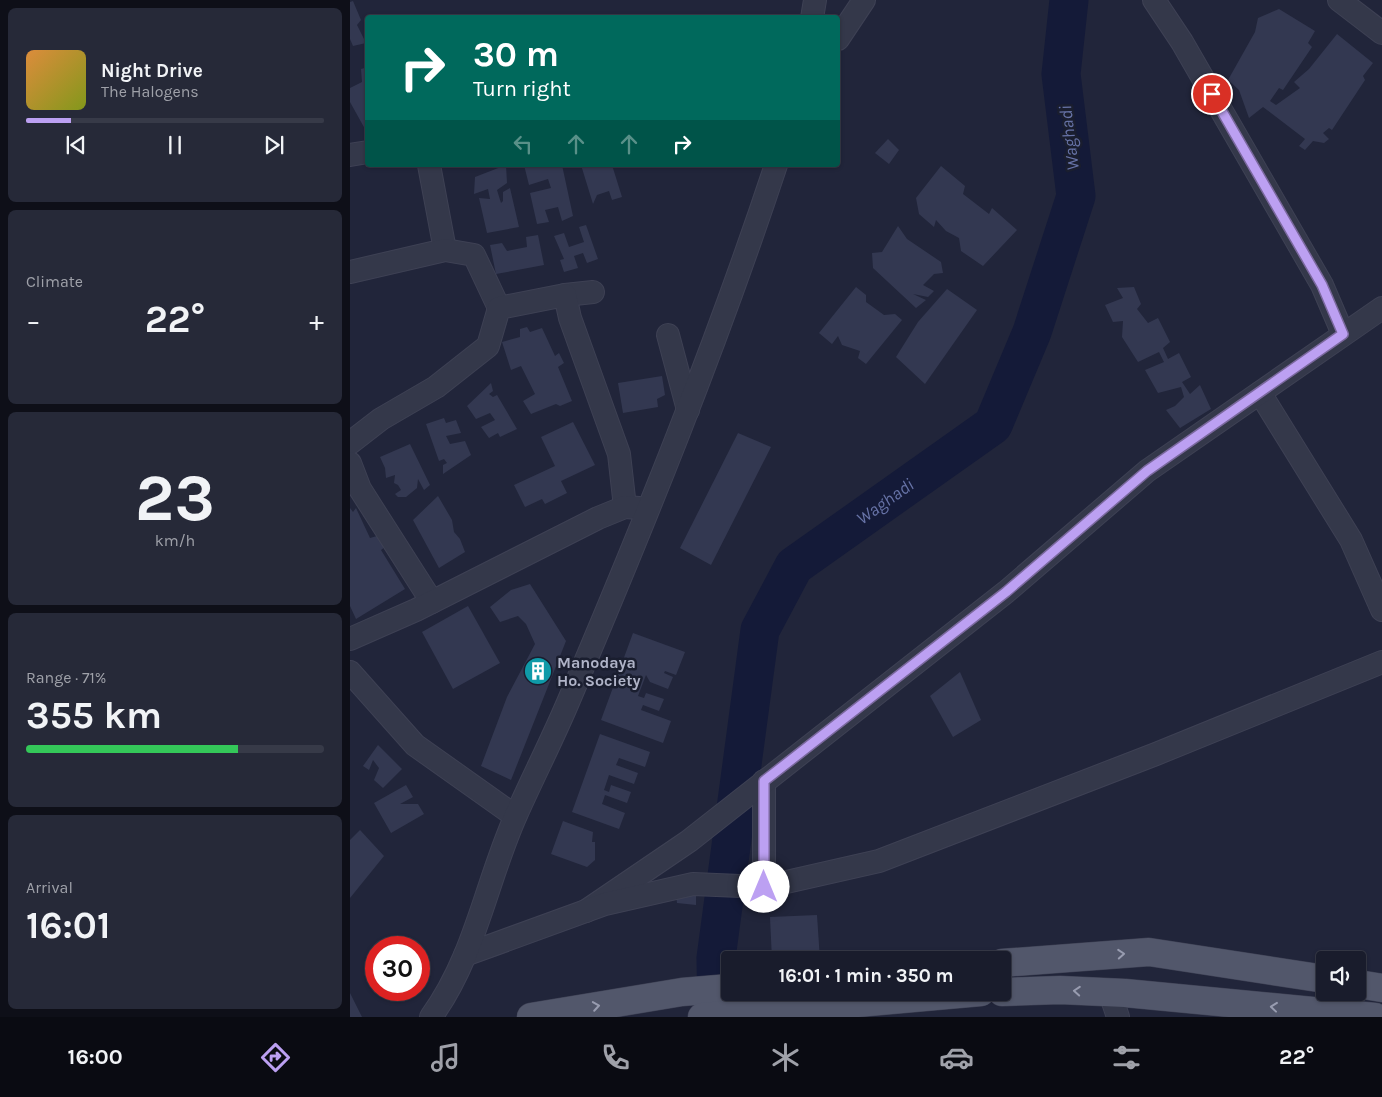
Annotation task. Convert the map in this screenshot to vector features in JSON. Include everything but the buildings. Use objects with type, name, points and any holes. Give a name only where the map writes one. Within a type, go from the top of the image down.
[{"type":"main road","points":[[1011,962],[1149,952],[1316,978]]},
{"type":"main road","points":[[1366,985],[1382,988]]},
{"type":"main road","points":[[531,1017],[682,992],[721,989]]},
{"type":"main road","points":[[1011,992],[1060,990],[1114,1005],[1375,1017]]},
{"type":"main road","points":[[702,1017],[788,1013],[898,1001]]},
{"type":"street","points":[[812,15],[815,0]]},
{"type":"street","points":[[840,36],[864,0]]},
{"type":"street","points":[[1154,0],[1182,42],[1322,285],[1343,334]]},
{"type":"street","points":[[1339,0],[1382,33]]},
{"type":"street","points":[[350,155],[365,152]]},
{"type":"street","points":[[429,167],[445,250]]},
{"type":"street","points":[[431,1017],[465,956],[515,816],[568,702],[688,410],[775,167]]},
{"type":"street","points":[[350,272],[445,250],[474,255],[499,308],[488,346],[436,387],[381,419],[350,443]]},
{"type":"street","points":[[499,308],[593,292]]},
{"type":"street","points":[[565,296],[570,318],[619,454],[624,507]]},
{"type":"street","points":[[586,911],[689,842],[1006,592],[1147,471],[1382,308]]},
{"type":"street","points":[[668,334],[688,410]]},
{"type":"street","points":[[1260,393],[1350,540],[1382,610]]},
{"type":"street","points":[[350,463],[360,489],[432,602]]},
{"type":"street","points":[[350,640],[432,602],[598,518],[624,507],[647,509]]},
{"type":"street","points":[[465,956],[605,904],[693,884],[764,887],[879,861],[1146,757],[1382,662]]},
{"type":"street","points":[[350,672],[415,745],[515,816]]},
{"type":"street","points":[[759,786],[764,887]]},
{"type":"waterway","name":"Waghadi","points":[[717,1017],[716,958],[760,630],[794,566],[993,425],[1032,332],[1076,196],[1061,74],[1069,0]]},
{"type":"place","name":"Manodaya Ho. Society","points":[[538,671]]},
{"type":"route","points":[[764,887],[764,781],[1006,592],[1147,471],[1343,334],[1322,285],[1212,94]]}]
